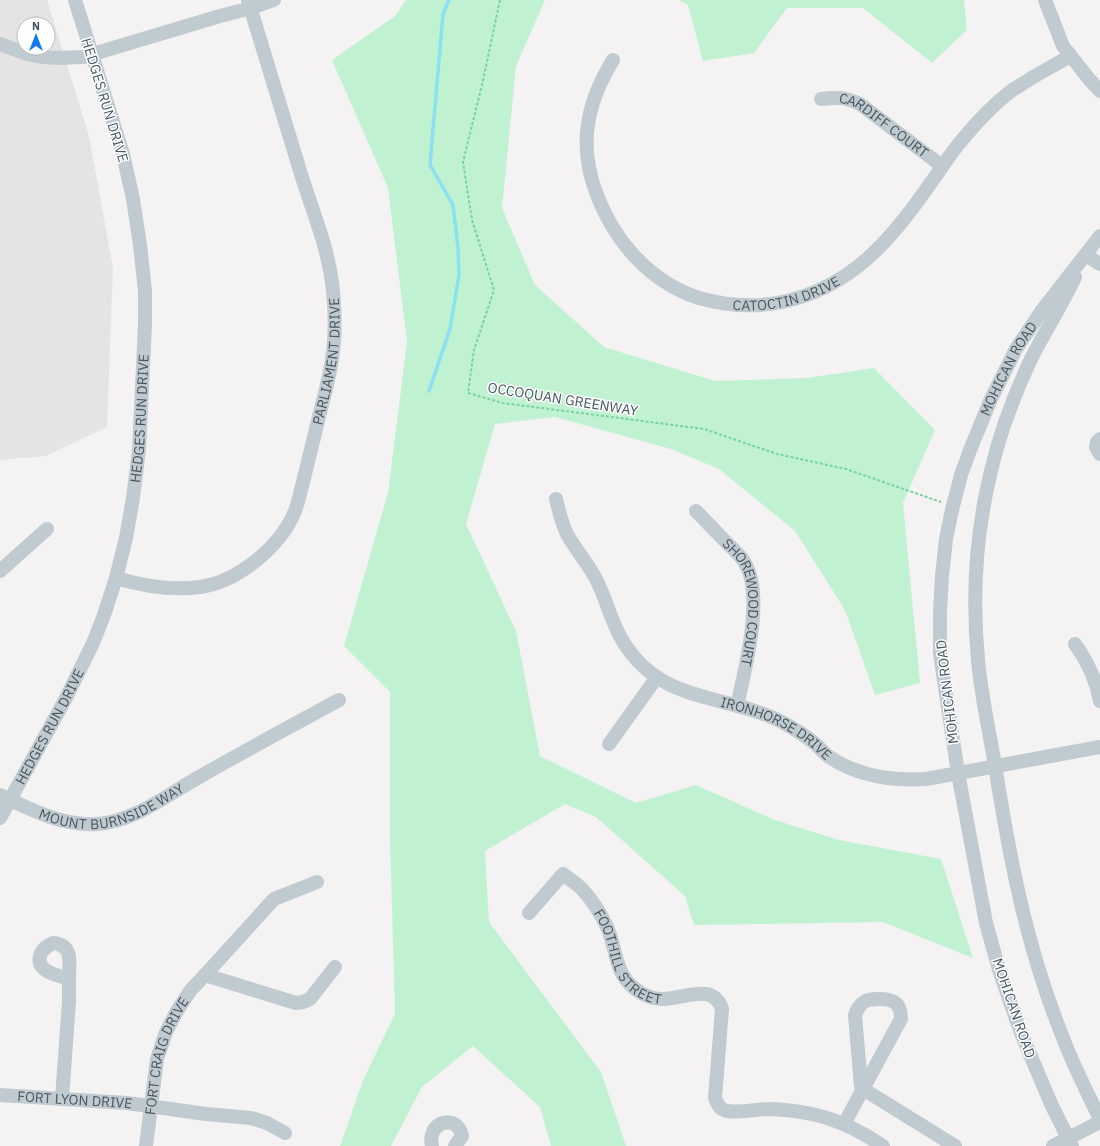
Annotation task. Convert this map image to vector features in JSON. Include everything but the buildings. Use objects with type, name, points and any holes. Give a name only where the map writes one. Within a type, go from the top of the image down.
[{"type":"street","name":"HEDGES RUN DRIVE","points":[[0,818],[5,797],[66,698],[104,615],[116,578],[126,538],[139,450],[145,325],[145,291],[140,245],[133,199],[123,154],[75,0]]},
{"type":"street","points":[[0,44],[40,57],[60,59],[83,57],[220,16],[250,4],[274,0]]},
{"type":"street","points":[[1045,0],[1063,46],[1089,79],[1100,90]]},
{"type":"street","name":"PARLIAMENT DRIVE","points":[[116,578],[133,583],[179,589],[209,585],[242,571],[258,560],[266,552],[286,528],[296,511],[311,452],[332,360],[334,309],[332,280],[326,253],[250,4]]},
{"type":"street","name":"CATOCTIN DRIVE","points":[[613,60],[602,77],[596,92],[590,111],[587,130],[586,150],[589,167],[601,207],[625,246],[637,260],[653,274],[672,286],[698,298],[712,302],[747,307],[772,304],[815,293],[856,270],[877,251],[892,234],[930,185],[942,166],[986,114],[1011,91],[1070,56]]},
{"type":"street","name":"CARDIFF COURT","points":[[821,99],[837,97],[849,99],[860,104],[942,166]]},
{"type":"street","name":"MOHICAN ROAD","points":[[1070,1143],[1052,1106],[1021,1033],[1000,973],[986,923],[958,773],[940,654],[940,610],[946,539],[953,506],[961,475],[991,399],[1016,349],[1043,309],[1100,236]]},
{"type":"street","points":[[1086,255],[1100,264]]},
{"type":"street","name":"MOHICAN ROAD","points":[[1086,255],[1066,296],[1032,357],[1015,394],[997,447],[983,508],[976,580],[975,620],[978,661],[1009,849],[1021,908],[1036,961],[1059,1029],[1076,1070],[1100,1119]]},
{"type":"street","points":[[1100,439],[1096,442],[1096,447],[1100,454]]},
{"type":"street","name":"IRONHORSE DRIVE","points":[[556,499],[560,516],[568,535],[597,580],[613,622],[624,643],[633,655],[656,677],[668,685],[698,696],[737,706],[747,707],[768,715],[793,727],[828,756],[865,774],[881,778],[902,780],[926,779],[1100,747]]},
{"type":"street","name":"SHOREWOOD COURT","points":[[696,511],[743,560],[752,581],[754,608],[752,630],[737,706]]},
{"type":"street","points":[[0,571],[47,529]]},
{"type":"street","points":[[1075,644],[1085,658],[1093,674],[1100,701]]},
{"type":"street","points":[[609,744],[656,677]]},
{"type":"street","name":"MOUNT BURNSIDE WAY","points":[[5,797],[44,816],[62,821],[80,824],[112,822],[134,815],[220,765],[339,700]]},
{"type":"street","name":"FOOTHILL STREET","points":[[529,913],[562,874],[581,888],[598,910],[608,928],[614,946],[618,966],[624,978],[637,990],[648,996],[660,999],[709,994],[720,1003],[722,1009],[715,1098],[719,1106],[724,1110],[731,1112],[770,1109],[818,1115],[844,1124],[884,1146]]},
{"type":"street","name":"FORT CRAIG DRIVE","points":[[146,1146],[157,1059],[166,1032],[177,1011],[190,991],[274,899],[317,882]]},
{"type":"street","points":[[205,975],[296,1003],[310,999],[334,967]]},
{"type":"street","points":[[62,1099],[69,1000],[69,979]]},
{"type":"street","points":[[844,1124],[863,1090],[901,1018],[901,1012],[898,1005],[894,1001],[888,999],[871,999],[863,1002],[855,1015],[861,1086],[863,1090],[955,1146]]},
{"type":"street","name":"FORT LYON DRIVE","points":[[0,1095],[127,1103],[251,1118],[267,1123],[285,1133]]},
{"type":"street","points":[[432,1146],[430,1140],[436,1127],[442,1123],[450,1122],[456,1124],[461,1130],[462,1136],[455,1146]]},
{"type":"street","points":[[1053,1146],[1070,1143],[1100,1122]]},
{"type":"path","name":"OCCOQUAN GREENWAY","points":[[500,0],[482,85],[463,162],[472,220],[494,290],[474,350],[468,393],[503,403],[704,429],[777,454],[846,469],[953,506]]},
{"type":"shaded area","points":[[0,0],[47,0],[52,16],[16,16],[16,56],[56,56],[56,29],[89,136],[113,268],[107,427],[46,456],[0,460]]},
{"type":"green space","points":[[406,0],[545,0],[516,66],[502,208],[535,285],[604,347],[715,381],[807,378],[874,368],[935,430],[903,503],[920,683],[875,695],[845,610],[795,531],[719,469],[671,449],[555,417],[495,424],[466,524],[516,631],[540,756],[636,803],[696,785],[775,820],[839,840],[941,859],[973,958],[883,922],[694,925],[685,896],[596,817],[565,804],[485,851],[489,922],[601,1072],[626,1146],[551,1146],[540,1107],[473,1046],[422,1087],[391,1146],[340,1146],[364,1078],[395,1014],[390,837],[390,692],[344,646],[388,493],[407,342],[388,188],[332,60],[395,16]]},
{"type":"green space","points":[[679,0],[964,0],[967,30],[932,63],[863,8],[787,8],[754,53],[703,61],[688,5]]},
{"type":"waterway","points":[[429,391],[450,329],[459,275],[458,248],[453,205],[430,165],[443,14],[449,0]]}]
